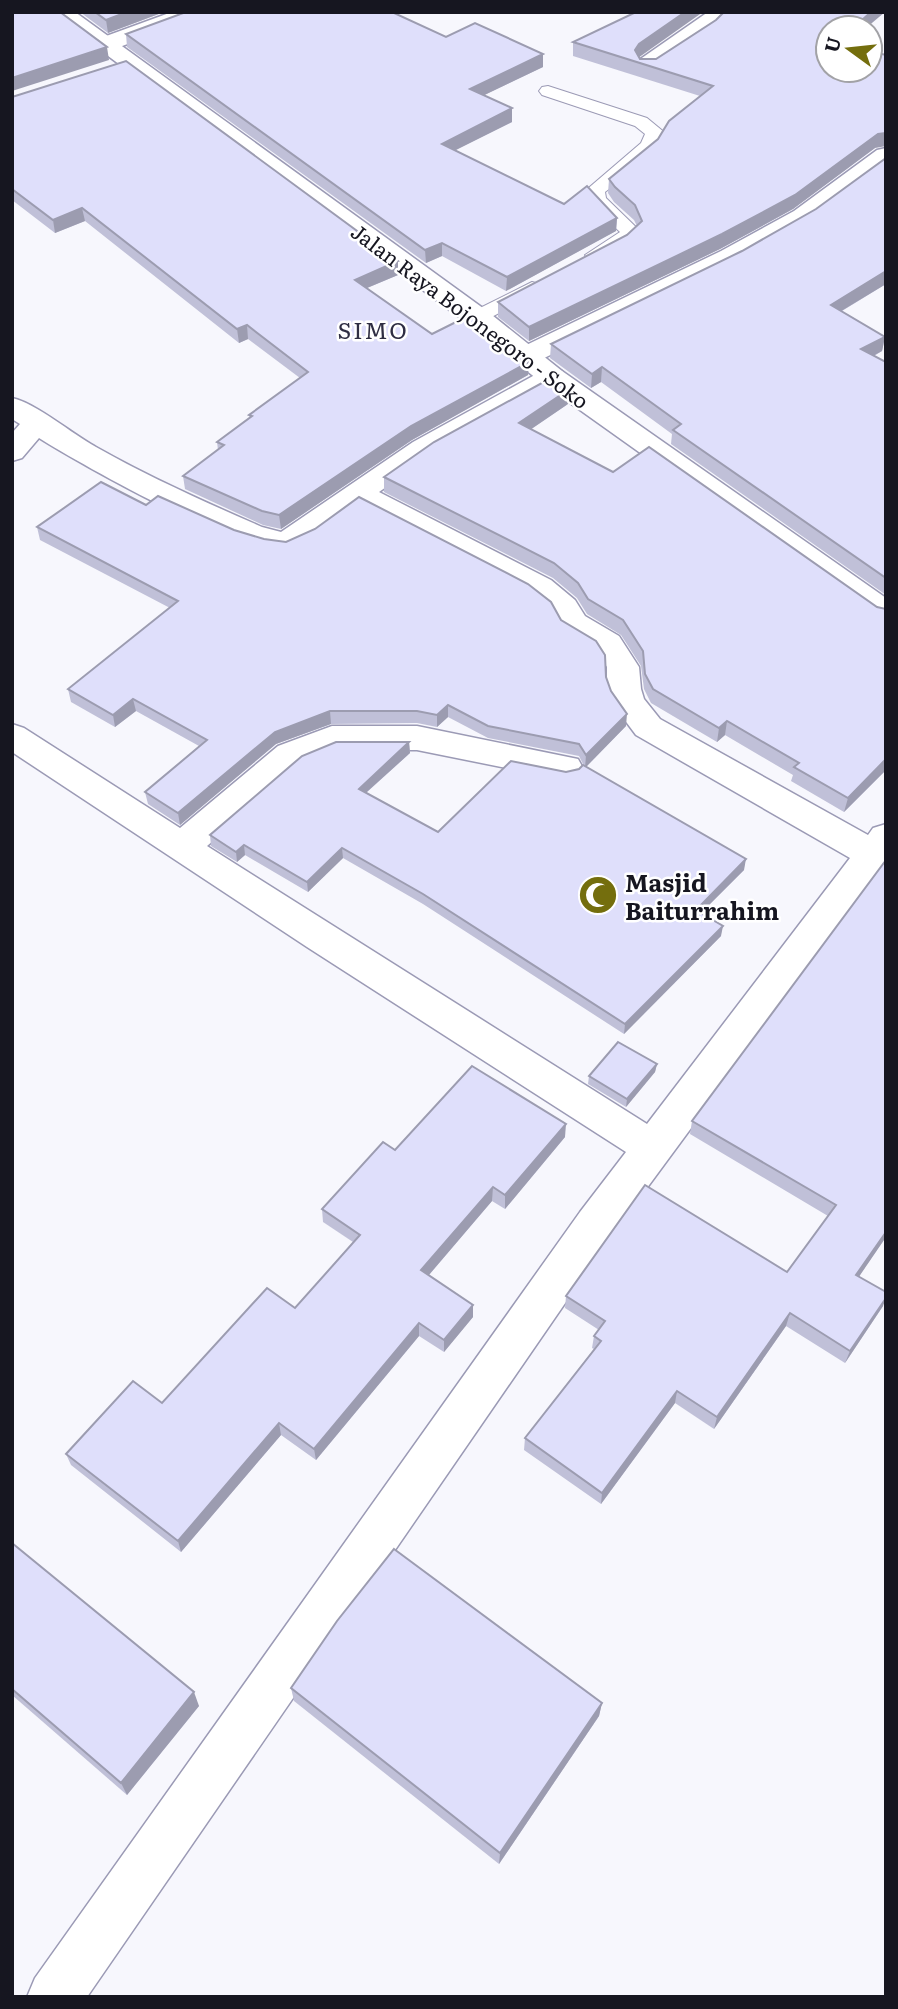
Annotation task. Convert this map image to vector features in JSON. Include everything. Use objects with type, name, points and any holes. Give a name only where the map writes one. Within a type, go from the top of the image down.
[{"type":"street","name":"Jalan Raya Bojonegoro - Soko","points":[[60,12],[477,317],[552,377],[886,612]]},
{"type":"street","points":[[106,44],[193,12]]},
{"type":"street","points":[[647,65],[721,12]]},
{"type":"street","points":[[105,72],[131,63]]},
{"type":"street","points":[[526,356],[803,216],[886,155]]},
{"type":"street","points":[[12,452],[24,415],[67,444],[144,484],[274,541],[292,541],[356,492],[423,447],[552,377]]},
{"type":"street","points":[[54,1997],[652,1148],[879,845],[648,727],[629,703],[624,689],[623,667],[616,654],[608,644],[573,623],[564,607],[540,587],[356,492]]},
{"type":"street","points":[[12,736],[652,1148]]},
{"type":"street","points":[[182,847],[290,755],[332,738],[417,738],[566,768]]},
{"type":"lane","points":[[548,91],[641,122],[652,127],[656,134],[648,147],[595,191],[597,200],[626,225],[629,233],[618,243],[583,261]]},
{"type":"lane","points":[[477,317],[547,280]]},
{"type":"building","points":[[12,12],[60,12],[107,47],[12,78]]},
{"type":"building","points":[[95,12],[127,12],[106,20]]},
{"type":"building","points":[[186,12],[392,12],[446,37],[475,23],[543,54],[470,89],[512,108],[442,144],[564,204],[587,186],[617,218],[507,277],[442,243],[425,250],[126,34]]},
{"type":"building","points":[[636,12],[685,12],[639,44],[635,50],[640,59],[656,59],[724,12],[871,12],[814,14],[814,84],[884,84],[886,55],[886,133],[878,134],[795,195],[722,234],[529,327],[498,302],[627,235],[642,221],[635,205],[609,179],[658,139],[669,121],[713,86],[573,42]]},
{"type":"building","points":[[126,61],[398,261],[355,280],[432,334],[470,315],[529,362],[411,426],[279,515],[262,511],[183,476],[224,445],[217,442],[252,416],[249,415],[308,372],[247,325],[237,329],[82,208],[53,220],[12,189],[12,97]]},
{"type":"building","points":[[886,158],[886,271],[831,305],[885,337],[861,349],[886,362],[886,578],[673,430],[681,424],[602,367],[592,374],[551,344],[742,251],[816,209]]},
{"type":"building","points":[[551,378],[568,390],[519,423],[613,472],[649,447],[877,607],[886,609],[886,759],[848,798],[794,767],[799,763],[727,721],[719,728],[653,689],[645,674],[643,651],[623,620],[588,599],[578,583],[554,563],[384,477],[434,442]]},
{"type":"building","points":[[101,482],[146,505],[158,496],[234,530],[286,542],[315,529],[359,497],[528,584],[551,602],[561,620],[596,641],[605,655],[606,677],[611,691],[627,714],[586,755],[579,744],[488,726],[448,705],[437,715],[417,711],[330,711],[275,732],[178,813],[145,792],[207,740],[133,699],[113,715],[68,689],[178,601],[37,527]]},
{"type":"building","points":[[336,742],[409,742],[359,789],[438,832],[511,761],[566,772],[579,769],[583,765],[746,859],[696,910],[723,926],[625,1024],[423,894],[342,848],[307,882],[244,845],[236,852],[210,835],[302,756]]},
{"type":"building","points":[[886,860],[886,1232],[856,1275],[886,1292],[886,1298],[850,1351],[790,1313],[717,1417],[677,1391],[602,1493],[525,1438],[601,1341],[594,1336],[605,1321],[566,1296],[645,1185],[787,1272],[836,1205],[692,1121]]},
{"type":"building","points":[[618,1042],[657,1064],[627,1099],[589,1076]]},
{"type":"building","points":[[472,1066],[566,1124],[505,1195],[493,1187],[421,1270],[473,1305],[444,1340],[419,1323],[314,1449],[279,1423],[178,1541],[66,1454],[133,1381],[162,1403],[267,1288],[295,1308],[360,1235],[322,1209],[383,1142],[395,1150]]},
{"type":"building","points":[[12,1543],[194,1692],[121,1783],[12,1689]]},
{"type":"building","points":[[394,1549],[602,1703],[500,1853],[291,1688],[337,1621]]},
{"type":"place","name":"Masjid Baiturrahim","points":[[598,895]]},
{"type":"district","name":"SIMO","points":[[373,329]]}]
